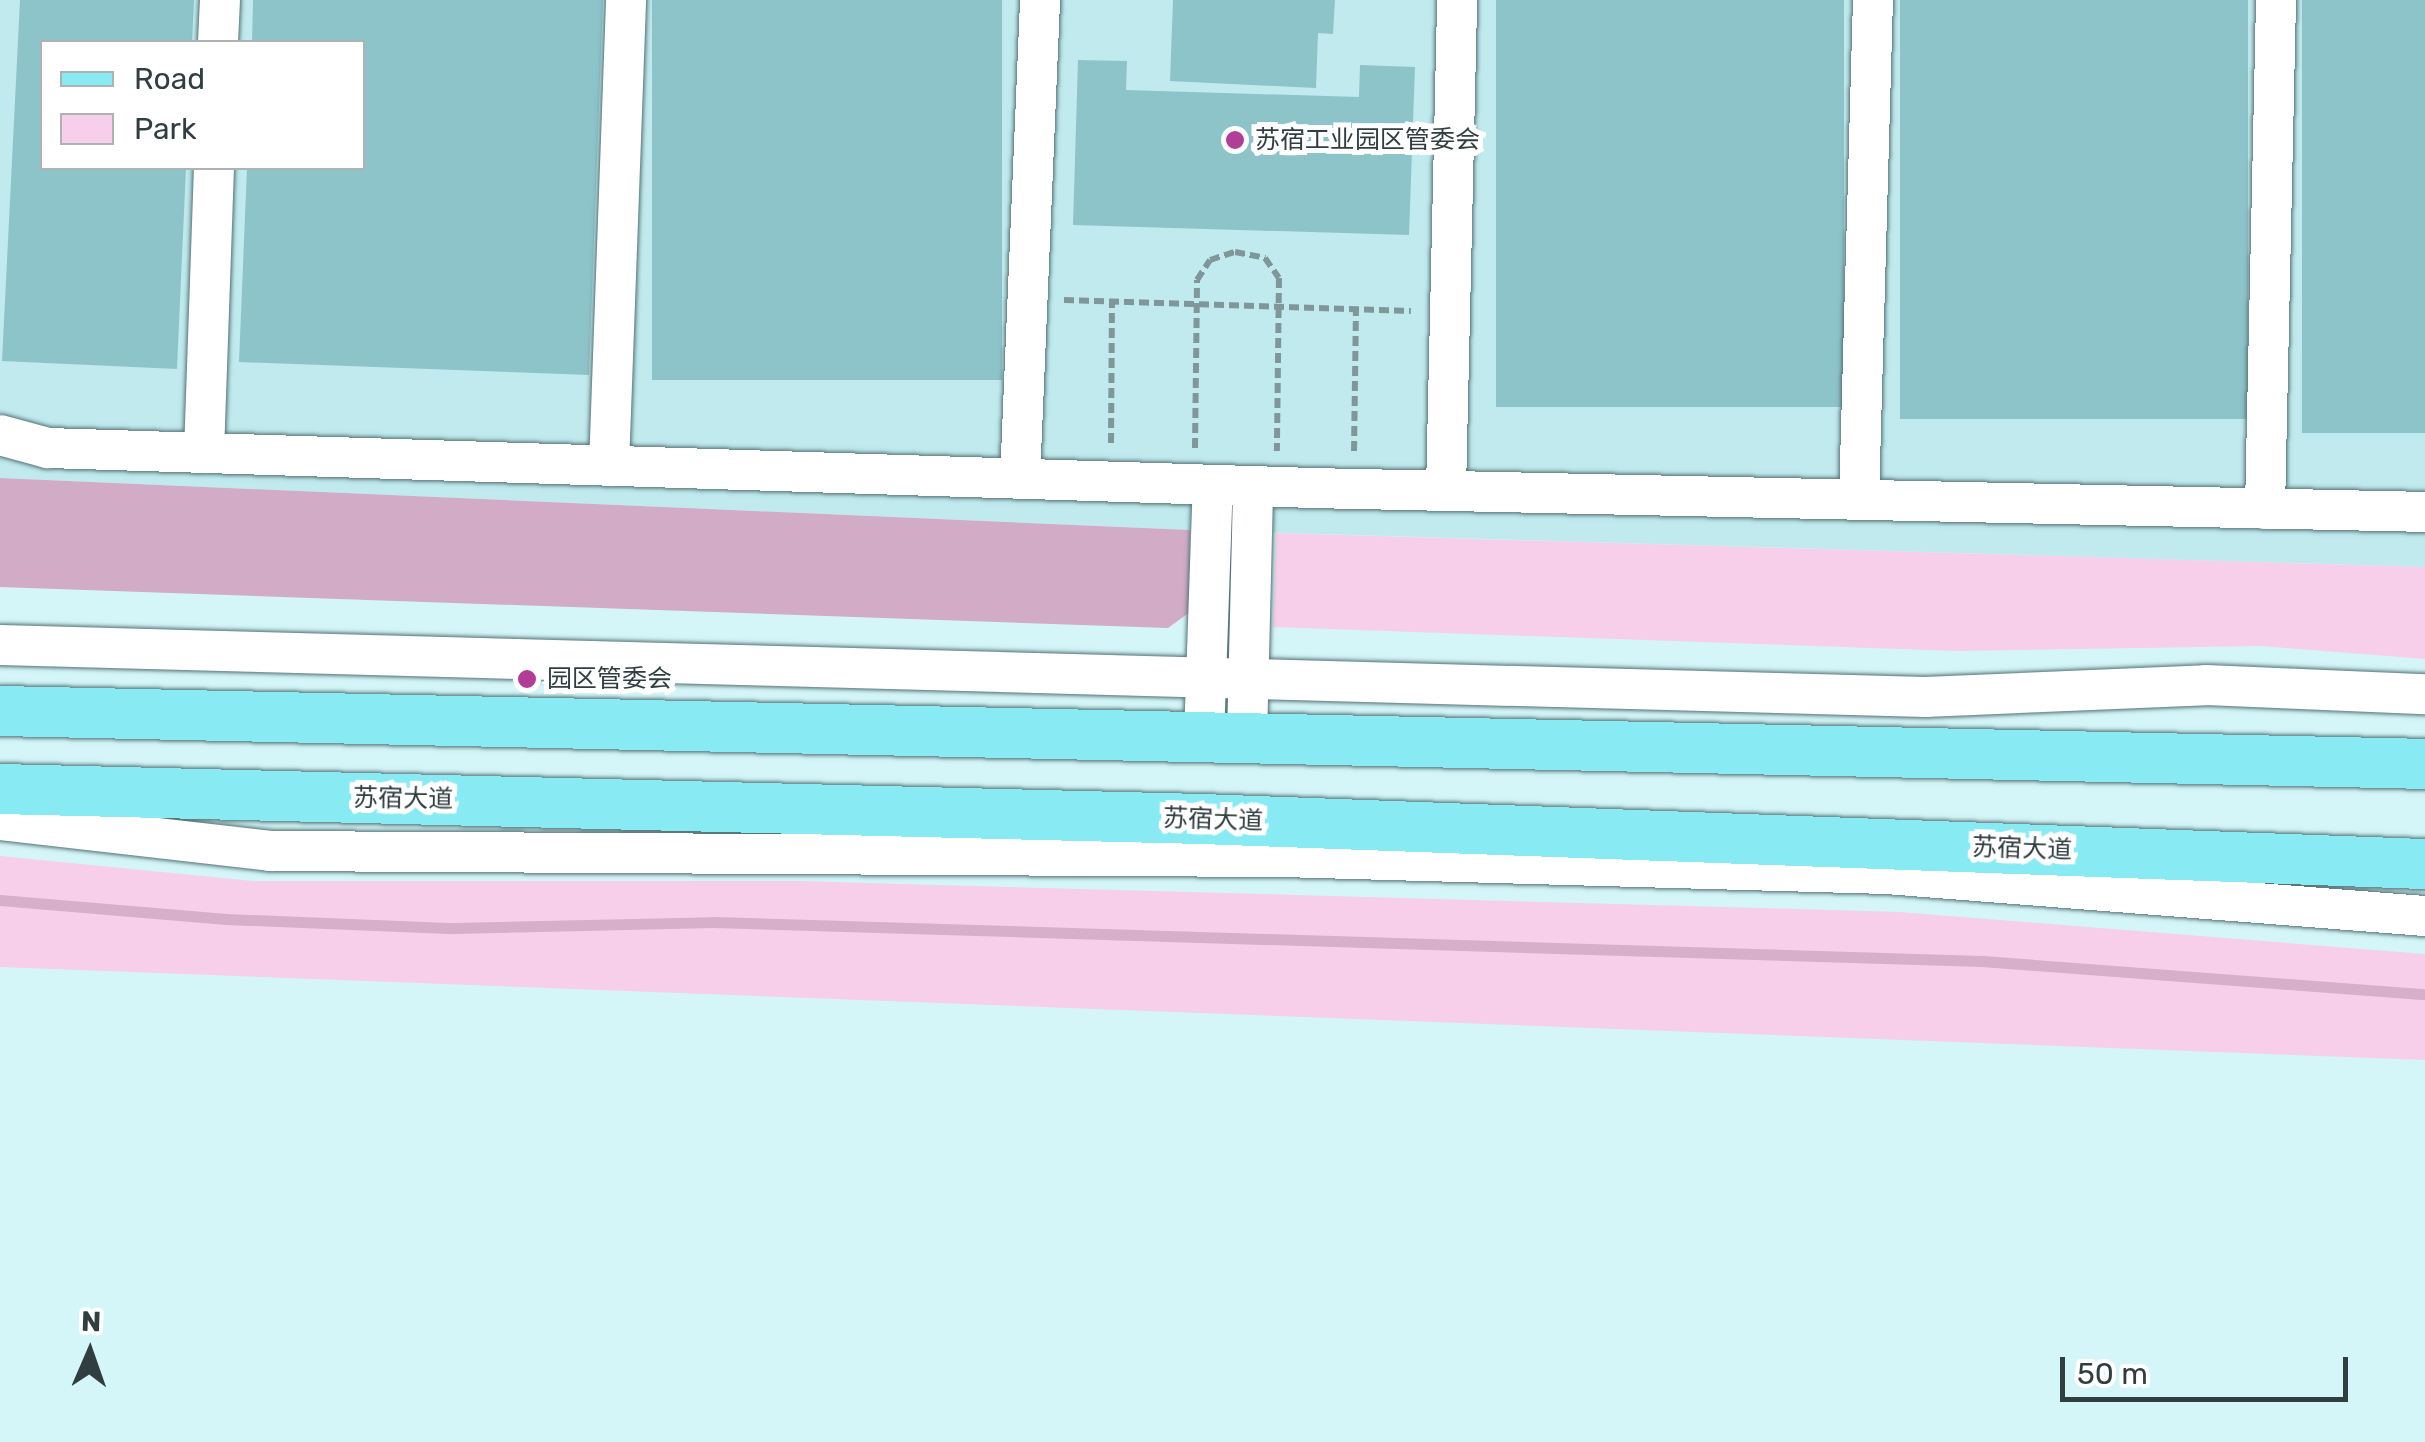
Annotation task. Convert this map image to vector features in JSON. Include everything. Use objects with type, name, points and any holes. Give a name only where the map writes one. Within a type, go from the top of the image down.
[{"type":"main road","points":[[0,711],[2425,764]]},
{"type":"main road","name":"苏宿大道","points":[[0,789],[1202,819],[2425,864]]},
{"type":"lane","points":[[218,40],[220,0]]},
{"type":"lane","points":[[610,466],[626,0]]},
{"type":"lane","points":[[1020,478],[1040,0]]},
{"type":"lane","points":[[1446,491],[1457,0]]},
{"type":"lane","points":[[1859,500],[1874,0]]},
{"type":"lane","points":[[2265,508],[2276,0]]},
{"type":"lane","points":[[204,453],[214,170]]},
{"type":"lane","points":[[0,435],[48,448],[610,466],[1020,478],[1212,465],[1258,467],[1446,491],[2425,512]]},
{"type":"lane","points":[[1212,465],[1206,677],[1225,737]]},
{"type":"lane","points":[[1225,737],[1248,679],[1258,467]]},
{"type":"lane","points":[[0,645],[1925,697],[2206,686],[2425,694]]},
{"type":"lane","points":[[0,820],[270,851],[1282,857],[1886,874],[2425,916]]},
{"type":"path","points":[[1212,465],[1193,446],[1194,304],[1197,280],[1210,260],[1235,252],[1265,258],[1279,278],[1280,448],[1258,467]]},
{"type":"path","points":[[1028,299],[1450,313]]},
{"type":"path","points":[[1112,302],[1109,443],[1126,444]]},
{"type":"path","points":[[1336,450],[1355,450],[1356,310]]},
{"type":"path","points":[[1176,445],[1193,446],[1212,465]]},
{"type":"path","points":[[1258,467],[1280,448],[1298,448]]},
{"type":"shaded area","points":[[0,0],[2425,0],[2425,567],[1190,530],[0,478]]},
{"type":"shaded area","points":[[0,478],[1190,530],[1190,612],[1168,628],[0,587]]},
{"type":"green space","points":[[1276,533],[2425,567],[2425,659],[2261,646],[1956,651],[1273,627]]},
{"type":"green space","points":[[0,856],[253,881],[798,881],[1900,912],[2425,954],[2425,1060],[0,967]]},
{"type":"building","points":[[20,0],[194,0],[192,40],[40,40],[40,170],[186,170],[177,369],[2,361]]},
{"type":"building","points":[[253,0],[603,0],[589,375],[239,362],[247,170],[365,170],[365,40],[252,40]]},
{"type":"building","points":[[652,0],[1002,0],[1002,380],[652,380]]},
{"type":"building","points":[[1173,0],[1335,0],[1333,34],[1318,33],[1316,88],[1170,81]]},
{"type":"building","points":[[1496,0],[1844,0],[1844,407],[1496,407]]},
{"type":"building","points":[[1900,0],[2248,0],[2248,419],[1900,419]]},
{"type":"building","points":[[2302,0],[2425,0],[2425,433],[2302,433]]},
{"type":"building","points":[[1078,60],[1127,61],[1126,90],[1359,97],[1360,65],[1415,67],[1409,235],[1073,225]]},
{"type":"waterway","points":[[0,900],[226,919],[454,928],[713,922],[1982,961],[2425,994]]},
{"type":"place","name":"苏宿工业园区管委会","points":[[1235,140]]},
{"type":"place","name":"园区管委会","points":[[527,679]]}]
